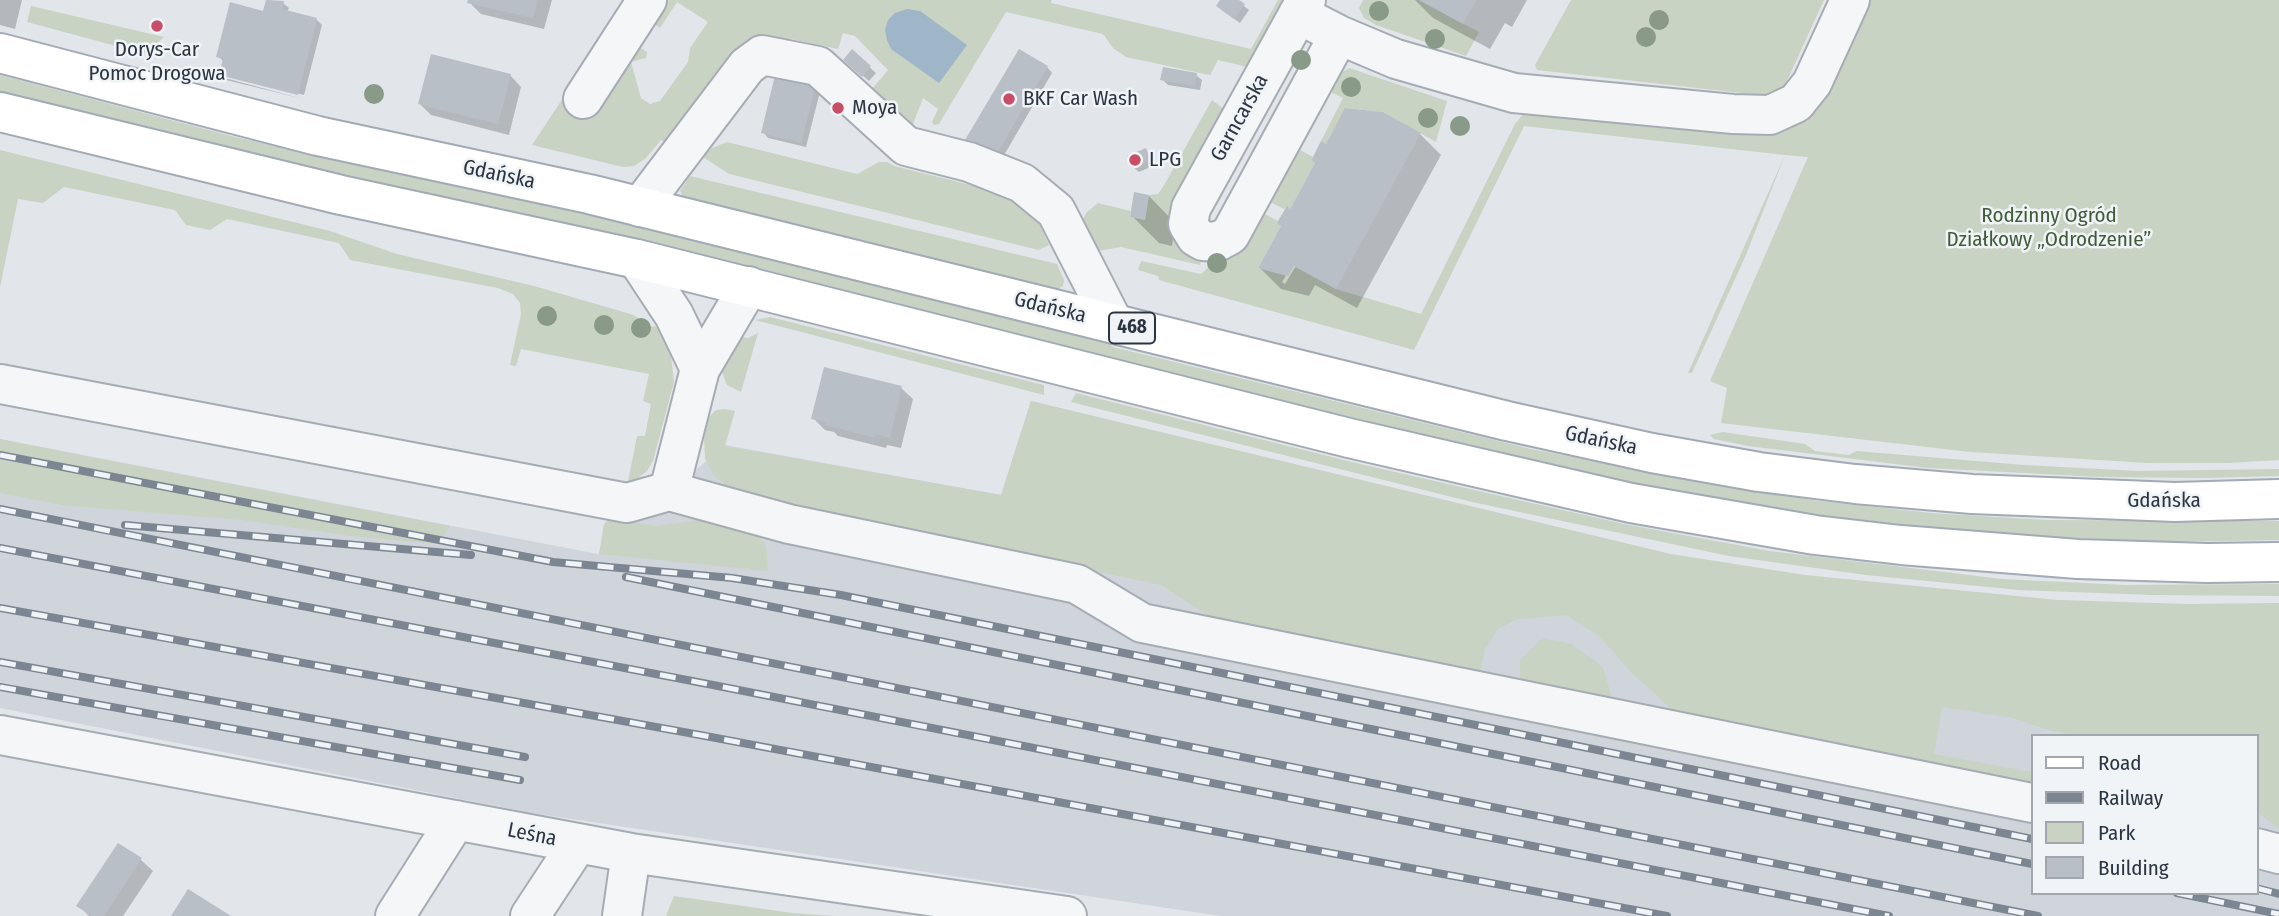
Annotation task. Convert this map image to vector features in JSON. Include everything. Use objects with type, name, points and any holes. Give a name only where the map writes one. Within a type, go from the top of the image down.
[{"type":"main road","name":"Gdańska","points":[[0,53],[318,136],[640,207],[1507,421],[1652,453],[1759,471],[1868,485],[2065,499],[2175,502],[2279,499]]},
{"type":"main road","points":[[0,112],[341,195],[637,259],[1349,438],[1631,503],[1815,534],[1967,551],[2207,564],[2279,562]]},
{"type":"street","points":[[1302,7],[1339,35],[1396,59],[1514,93],[1733,114],[1770,115],[1796,103],[1812,83],[1850,0]]},
{"type":"street","name":"Garncarska","points":[[1302,7],[1191,208],[1188,223],[1196,237],[1203,241],[1217,242],[1230,235],[1339,35]]},
{"type":"street","points":[[583,99],[644,18]]},
{"type":"street","points":[[640,207],[747,66],[762,55],[818,66],[905,146],[969,162],[1022,183],[1056,211],[1114,324]]},
{"type":"street","points":[[637,259],[674,315],[700,369]]},
{"type":"street","points":[[669,491],[700,369],[748,286]]},
{"type":"street","points":[[0,384],[627,503],[669,491],[789,524],[1077,584],[1142,623],[2030,803]]},
{"type":"street","name":"Leśna","points":[[0,736],[631,853],[1067,916]]},
{"type":"street","points":[[395,916],[456,820]]},
{"type":"street","points":[[530,916],[578,843]]},
{"type":"street","points":[[2258,848],[2279,853]]},
{"type":"street","points":[[622,916],[631,853]]},
{"type":"shaded area","points":[[1031,401],[1945,625],[2279,607],[2279,916],[1221,916],[532,813],[0,708],[0,439],[598,554],[725,445],[1001,495]]},
{"type":"green space","points":[[628,0],[583,108],[594,115],[639,47],[647,52],[646,58],[631,62],[641,98],[650,104],[660,101],[688,62],[690,48],[708,22],[677,2],[660,28],[654,24],[669,0],[1052,0],[1051,3],[1251,49],[1278,0],[1286,0],[1248,67],[1218,60],[1210,75],[1126,57],[1113,48],[1103,34],[1006,12],[939,124],[934,125],[932,122],[938,109],[923,98],[911,129],[904,126],[906,119],[871,90],[888,70],[855,36],[843,33],[838,49],[791,39],[789,49],[670,147],[661,140],[645,159],[634,166],[623,167],[532,145]]},
{"type":"green space","points":[[1363,0],[1419,0],[1479,32],[1466,56],[1376,25],[1364,18],[1359,8]]},
{"type":"green space","points":[[1571,0],[1824,0],[1786,83],[1781,89],[1770,94],[1759,95],[1537,70],[1535,65]]},
{"type":"green space","name":"Rodzinny Ogród Działkowy „Odrodzenie”","points":[[1864,0],[2279,0],[2279,460],[2147,463],[1970,452],[1721,423],[1727,388],[1710,381],[1808,157],[1524,126],[1414,350],[1159,280],[1158,276],[1138,270],[1141,261],[1201,274],[1209,267],[1212,256],[1255,209],[1278,221],[1277,224],[1281,226],[1258,268],[1287,276],[1294,266],[1336,289],[1421,314],[1515,124],[1524,113],[1764,132]]},
{"type":"green space","points":[[31,6],[164,37],[147,53],[131,50],[27,22]]},
{"type":"green space","points":[[1349,68],[1447,101],[1436,142],[1383,112],[1346,108],[1326,144],[1321,141],[1343,98],[1329,91],[1338,75]]},
{"type":"green space","points":[[0,75],[235,137],[628,223],[1107,342],[1113,347],[1531,449],[1818,501],[1931,513],[2046,520],[2279,521],[2279,540],[2164,542],[1975,533],[1770,509],[1614,480],[1393,428],[858,294],[342,176],[0,92]]},
{"type":"green space","points":[[1212,100],[1225,110],[1171,229],[1181,246],[1203,255],[1200,265],[1121,247],[1098,251],[1091,237],[1081,240],[1082,221],[1086,213],[1098,203],[1131,211],[1130,217],[1145,219],[1149,195],[1158,194],[1163,187]]},
{"type":"green space","points":[[727,142],[857,174],[879,162],[887,162],[995,191],[1025,209],[1041,227],[1049,245],[1039,250],[729,174],[703,157],[712,148]]},
{"type":"green space","points":[[1298,149],[1313,157],[1311,160],[1315,163],[1290,209],[1284,209],[1270,202]]},
{"type":"green space","points":[[0,150],[330,231],[397,254],[534,286],[634,315],[648,326],[660,327],[671,356],[674,382],[653,461],[647,471],[634,481],[628,482],[637,436],[645,436],[651,404],[643,401],[649,374],[521,349],[516,366],[510,365],[521,314],[520,303],[513,294],[498,288],[350,260],[339,243],[227,219],[210,230],[186,225],[175,210],[64,187],[43,203],[18,199],[0,287]]},
{"type":"green space","points":[[1785,155],[1746,255],[1692,373],[1688,373]]},
{"type":"green space","points":[[690,176],[1057,264],[1064,280],[1063,286],[1056,290],[683,197],[680,191]]},
{"type":"green space","points":[[770,317],[1044,385],[1044,395],[755,320]]},
{"type":"green space","points":[[758,333],[741,392],[727,385],[721,370],[734,336],[748,338]]},
{"type":"green space","points":[[1076,393],[1360,464],[1624,524],[1770,551],[2002,579],[2125,585],[2279,584],[2279,596],[2019,590],[1866,575],[1729,556],[1472,502],[1071,402]]},
{"type":"green space","points":[[1031,401],[1671,554],[1805,575],[2058,600],[2186,604],[2279,603],[2279,829],[2258,813],[2258,734],[2070,734],[2009,717],[1942,707],[1934,754],[2030,772],[2030,786],[1678,715],[1631,672],[1598,635],[1566,615],[1518,619],[1498,629],[1485,649],[1480,672],[1215,620],[1161,585],[792,507],[731,490],[713,474],[705,458],[704,439],[709,417],[716,410],[735,411],[725,446],[1001,495]]},
{"type":"green space","points":[[1723,432],[1805,444],[1815,451],[1849,455],[1856,451],[2138,471],[2279,469],[2279,476],[2101,477],[1928,468],[1748,446],[1714,439],[1710,435]]},
{"type":"green space","points":[[0,439],[450,526],[438,544],[351,536],[242,520],[62,505],[0,493]]},
{"type":"green space","points":[[610,518],[656,526],[699,520],[741,529],[759,537],[766,546],[768,571],[599,554],[604,524]]},
{"type":"green space","points":[[1543,638],[1572,644],[1603,667],[1612,699],[1520,683],[1520,660]]},
{"type":"green space","points":[[674,896],[792,913],[836,916],[666,916]]},
{"type":"water","points":[[907,9],[920,11],[967,45],[939,83],[891,49],[887,40],[885,30],[888,20],[895,13]]},
{"type":"building","points":[[266,0],[284,1],[282,9],[317,18],[298,95],[219,75],[223,59],[216,57],[230,2],[263,11]]},
{"type":"building","points":[[468,0],[538,0],[533,18],[467,3]]},
{"type":"building","points":[[1220,0],[1239,0],[1245,4],[1234,19],[1216,6]]},
{"type":"building","points":[[1419,0],[1476,0],[1463,24]]},
{"type":"building","name":"Moya","points":[[852,49],[871,66],[862,77],[843,60]]},
{"type":"building","name":"BKF Car Wash","points":[[1019,49],[1048,66],[995,157],[965,140]]},
{"type":"building","points":[[431,54],[511,74],[498,124],[418,104]]},
{"type":"building","points":[[779,59],[820,69],[801,143],[761,133]]},
{"type":"building","points":[[1163,67],[1197,73],[1195,86],[1160,80]]},
{"type":"building","points":[[1345,108],[1383,112],[1421,133],[1336,289],[1294,266],[1288,276],[1258,268],[1281,226],[1277,224],[1278,221],[1287,206],[1290,209],[1315,163],[1311,160],[1321,141],[1326,144]]},
{"type":"building","points":[[1146,148],[1151,160],[1132,168],[1127,156]]},
{"type":"building","points":[[1134,192],[1149,195],[1145,220],[1130,217]]},
{"type":"building","points":[[824,367],[902,386],[890,438],[876,434],[875,438],[811,419]]},
{"type":"building","points":[[118,843],[142,858],[104,916],[92,916],[76,906]]},
{"type":"building","points":[[188,889],[231,916],[171,916]]},
{"type":"railway","points":[[0,455],[553,562],[732,578],[841,595],[2030,839]]},
{"type":"railway","points":[[0,509],[2038,916]]},
{"type":"railway","points":[[125,525],[471,555]]},
{"type":"railway","points":[[0,548],[1889,916]]},
{"type":"railway","points":[[626,577],[2030,864]]},
{"type":"railway","points":[[0,608],[700,735],[1667,916]]},
{"type":"railway","points":[[0,662],[525,757]]},
{"type":"railway","points":[[0,687],[520,780]]},
{"type":"railway","points":[[2258,889],[2279,894]]},
{"type":"railway","points":[[2187,895],[2279,914]]},
{"type":"place","name":"Dorys-Car Pomoc Drogowa","points":[[157,26]]},
{"type":"place","name":"BKF Car Wash","points":[[1009,99]]},
{"type":"place","name":"Moya","points":[[838,108]]},
{"type":"place","name":"LPG","points":[[1135,160]]}]
